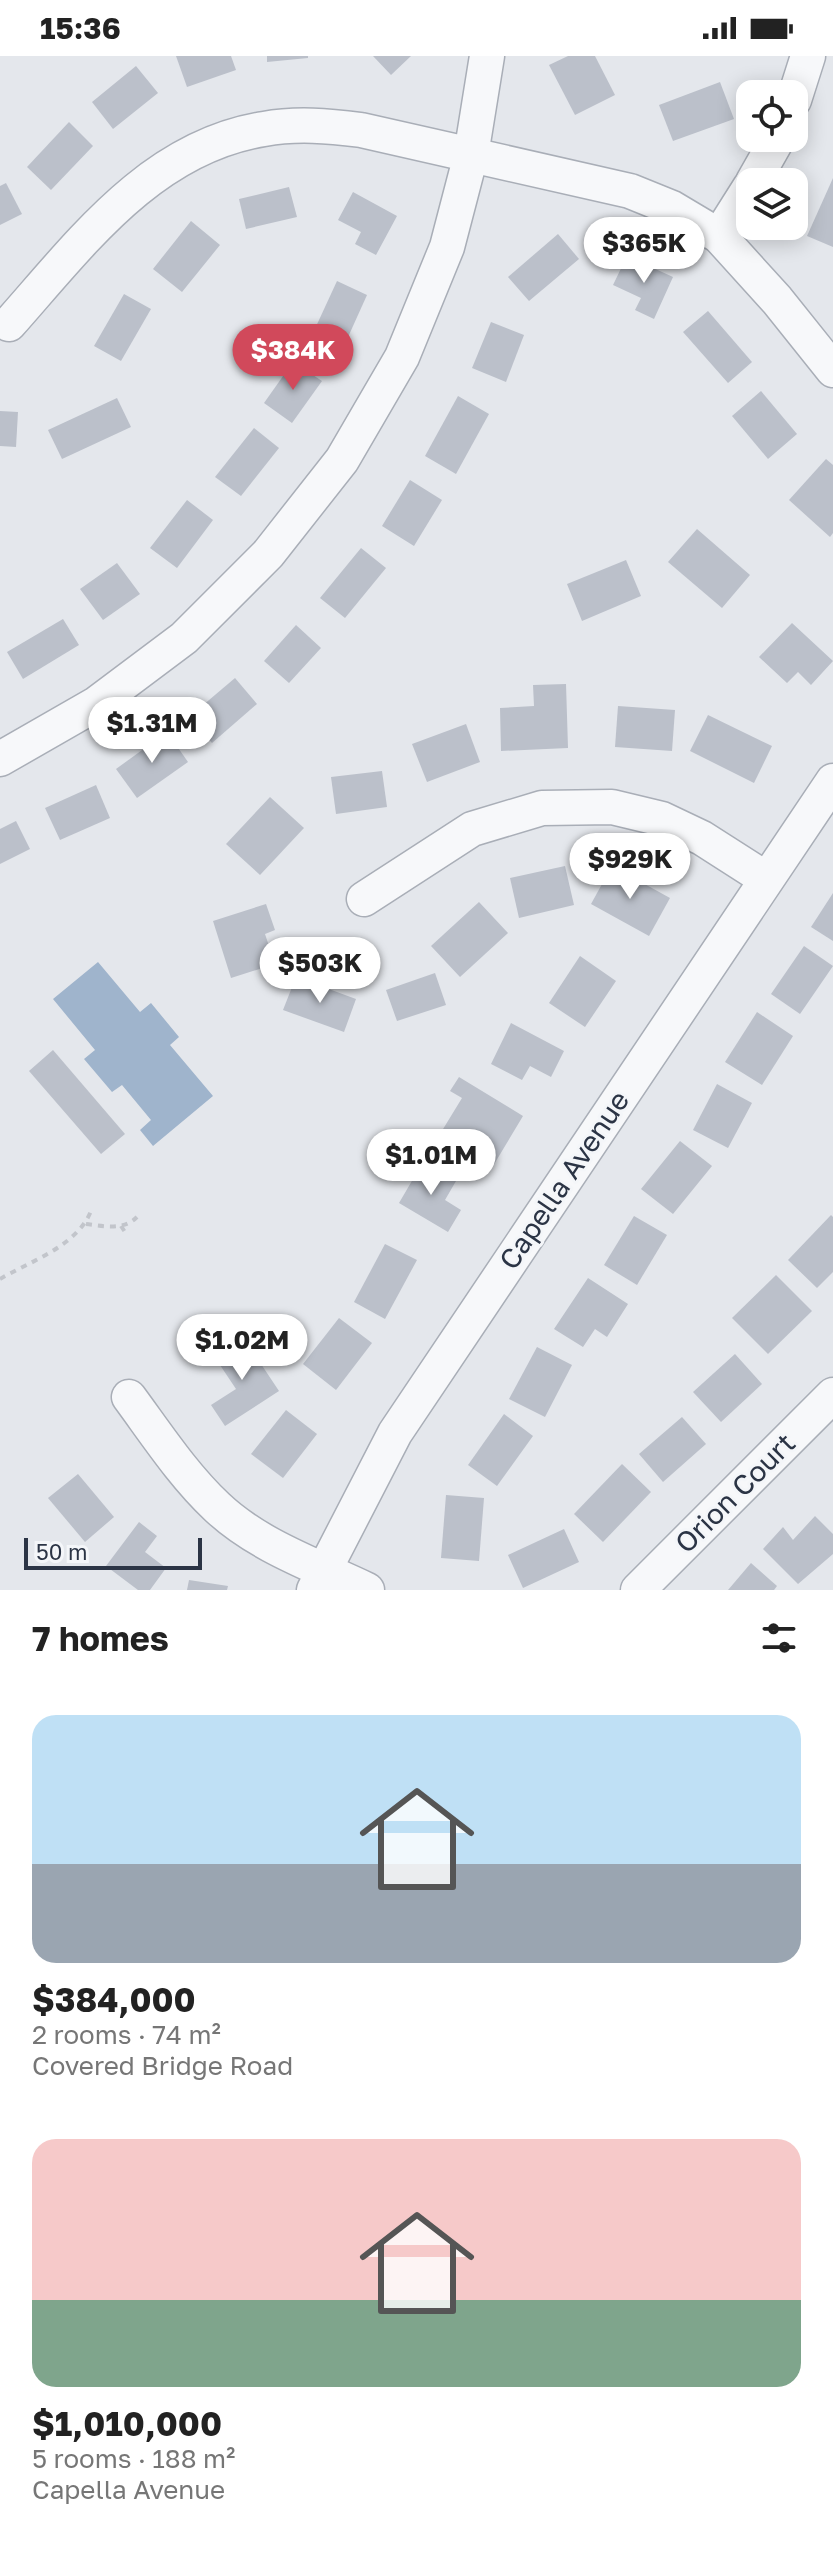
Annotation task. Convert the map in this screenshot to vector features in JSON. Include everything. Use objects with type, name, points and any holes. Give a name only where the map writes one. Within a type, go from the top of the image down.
[{"type":"street","points":[[0,759],[96,704],[184,638],[268,554],[342,460],[402,357],[447,247],[471,155],[487,56]]},
{"type":"street","points":[[800,80],[808,56]]},
{"type":"street","points":[[9,324],[108,213],[170,163],[216,141],[265,129],[318,125],[361,130],[630,191],[672,208],[719,236],[777,300],[833,370]]},
{"type":"street","points":[[719,236],[736,209]]},
{"type":"street","name":"Capella Avenue","points":[[319,1580],[395,1433],[833,781]]},
{"type":"street","points":[[364,899],[472,829],[542,808],[612,807],[662,819],[702,838],[766,879]]},
{"type":"street","name":"Orion Court","points":[[638,1590],[833,1395]]},
{"type":"street","points":[[129,1397],[191,1481],[219,1510],[319,1580],[367,1590]]},
{"type":"path","points":[[0,1279],[73,1238],[86,1224],[91,1211]]},
{"type":"path","points":[[86,1224],[115,1228],[137,1217]]},
{"type":"path","points":[[121,1226],[127,1235]]},
{"type":"water","points":[[98,962],[140,1012],[151,1003],[179,1037],[170,1045],[213,1096],[153,1146],[140,1130],[151,1120],[122,1085],[112,1092],[84,1059],[95,1050],[53,999]]},
{"type":"building","points":[[176,56],[231,56],[236,70],[187,87]]},
{"type":"building","points":[[267,56],[308,56],[308,58],[267,62]]},
{"type":"building","points":[[373,56],[411,56],[391,75]]},
{"type":"building","points":[[568,56],[595,56],[615,95],[575,115],[549,65]]},
{"type":"building","points":[[136,66],[158,93],[113,129],[92,102]]},
{"type":"building","points":[[720,82],[734,119],[673,141],[659,105]]},
{"type":"building","points":[[69,122],[93,146],[51,190],[27,167]]},
{"type":"building","points":[[833,178],[833,247],[808,234]]},
{"type":"building","points":[[6,183],[22,214],[0,225],[0,186]]},
{"type":"building","points":[[289,187],[297,217],[246,229],[239,199]]},
{"type":"building","points":[[353,192],[397,216],[376,255],[355,244],[361,232],[338,220]]},
{"type":"building","points":[[191,221],[220,245],[182,292],[153,269]]},
{"type":"building","points":[[558,234],[579,259],[529,301],[508,277]]},
{"type":"building","points":[[627,256],[673,277],[654,319],[635,310],[641,298],[613,285]]},
{"type":"building","points":[[337,281],[367,295],[344,346],[313,333]]},
{"type":"building","points":[[124,294],[151,309],[121,361],[94,346]]},
{"type":"building","points":[[708,311],[752,362],[728,383],[683,332]]},
{"type":"building","points":[[491,322],[524,335],[506,382],[472,368]]},
{"type":"building","points":[[293,362],[322,381],[292,423],[264,403]]},
{"type":"building","points":[[761,391],[797,434],[768,459],[732,416]]},
{"type":"building","points":[[458,396],[489,414],[456,474],[425,456]]},
{"type":"building","points":[[117,398],[131,427],[62,459],[48,430]]},
{"type":"building","points":[[0,411],[18,412],[16,447],[0,446]]},
{"type":"building","points":[[254,428],[279,448],[241,496],[215,477]]},
{"type":"building","points":[[826,459],[833,465],[833,533],[830,537],[789,500]]},
{"type":"building","points":[[410,480],[442,500],[414,546],[382,526]]},
{"type":"building","points":[[187,500],[213,520],[177,568],[150,548]]},
{"type":"building","points":[[697,529],[750,575],[722,608],[668,562]]},
{"type":"building","points":[[361,548],[386,568],[345,618],[320,598]]},
{"type":"building","points":[[626,560],[641,596],[582,621],[567,584]]},
{"type":"building","points":[[117,563],[140,594],[103,620],[80,589]]},
{"type":"building","points":[[63,619],[79,645],[23,679],[7,652]]},
{"type":"building","points":[[792,623],[833,661],[811,685],[798,672],[787,683],[759,657]]},
{"type":"building","points":[[296,625],[321,648],[289,683],[264,661]]},
{"type":"building","points":[[235,678],[257,704],[212,743],[189,717]]},
{"type":"building","points":[[566,684],[568,748],[501,751],[500,708],[534,706],[533,685]]},
{"type":"building","points":[[618,706],[675,710],[672,751],[615,747]]},
{"type":"building","points":[[708,715],[772,746],[754,783],[690,751]]},
{"type":"building","points":[[466,724],[480,762],[427,782],[412,744]]},
{"type":"building","points":[[167,732],[188,762],[137,798],[116,769]]},
{"type":"building","points":[[382,771],[387,807],[336,814],[331,777]]},
{"type":"building","points":[[96,785],[110,818],[60,840],[45,808]]},
{"type":"building","points":[[270,797],[304,828],[260,875],[226,844]]},
{"type":"building","points":[[16,821],[30,849],[0,864],[0,829]]},
{"type":"building","points":[[565,866],[574,905],[519,918],[510,878]]},
{"type":"building","points":[[612,866],[670,898],[649,936],[591,904]]},
{"type":"building","points":[[833,893],[833,941],[811,927]]},
{"type":"building","points":[[479,902],[508,933],[460,977],[431,946]]},
{"type":"building","points":[[266,904],[275,930],[265,934],[275,964],[231,978],[213,921]]},
{"type":"building","points":[[804,946],[833,966],[800,1014],[771,994]]},
{"type":"building","points":[[580,956],[616,981],[585,1027],[549,1003]]},
{"type":"building","points":[[435,973],[446,1005],[397,1021],[386,990]]},
{"type":"building","points":[[296,977],[356,999],[344,1032],[283,1010]]},
{"type":"building","points":[[757,1012],[793,1036],[762,1085],[725,1062]]},
{"type":"building","points":[[511,1023],[564,1051],[551,1077],[530,1066],[522,1080],[491,1064]]},
{"type":"building","points":[[53,1050],[125,1134],[101,1154],[29,1071]]},
{"type":"building","points":[[459,1077],[523,1116],[493,1166],[440,1134],[462,1098],[450,1091]]},
{"type":"building","points":[[717,1084],[752,1103],[728,1148],[693,1130]]},
{"type":"building","points":[[680,1141],[712,1166],[673,1214],[641,1189]]},
{"type":"building","points":[[423,1162],[456,1181],[445,1200],[461,1210],[448,1232],[399,1203]]},
{"type":"building","points":[[831,1215],[833,1272],[817,1288],[788,1260]]},
{"type":"building","points":[[634,1216],[667,1235],[637,1285],[604,1265]]},
{"type":"building","points":[[385,1244],[417,1260],[385,1319],[354,1302]]},
{"type":"building","points":[[776,1275],[812,1311],[768,1354],[732,1318]]},
{"type":"building","points":[[588,1278],[628,1304],[607,1337],[595,1329],[583,1347],[554,1329]]},
{"type":"building","points":[[339,1318],[372,1343],[336,1390],[303,1364]]},
{"type":"building","points":[[243,1337],[279,1391],[225,1426],[211,1405],[236,1389],[214,1356]]},
{"type":"building","points":[[537,1347],[572,1365],[545,1417],[509,1399]]},
{"type":"building","points":[[735,1354],[762,1384],[721,1422],[693,1392]]},
{"type":"building","points":[[286,1410],[317,1434],[283,1478],[251,1454]]},
{"type":"building","points":[[504,1414],[533,1436],[497,1486],[468,1465]]},
{"type":"building","points":[[682,1417],[706,1444],[663,1482],[639,1454]]},
{"type":"building","points":[[622,1464],[651,1492],[603,1542],[574,1514]]},
{"type":"building","points":[[78,1474],[114,1517],[85,1542],[48,1498]]},
{"type":"building","points":[[446,1495],[484,1498],[479,1561],[441,1558]]},
{"type":"building","points":[[815,1516],[833,1534],[833,1554],[798,1584],[763,1549],[783,1527],[793,1540]]},
{"type":"building","points":[[139,1522],[157,1536],[145,1552],[166,1568],[150,1590],[138,1590],[106,1566]]},
{"type":"building","points":[[564,1529],[579,1562],[523,1588],[508,1555]]},
{"type":"building","points":[[751,1563],[777,1586],[774,1590],[728,1590]]},
{"type":"building","points":[[189,1580],[228,1586],[227,1590],[187,1590]]}]
